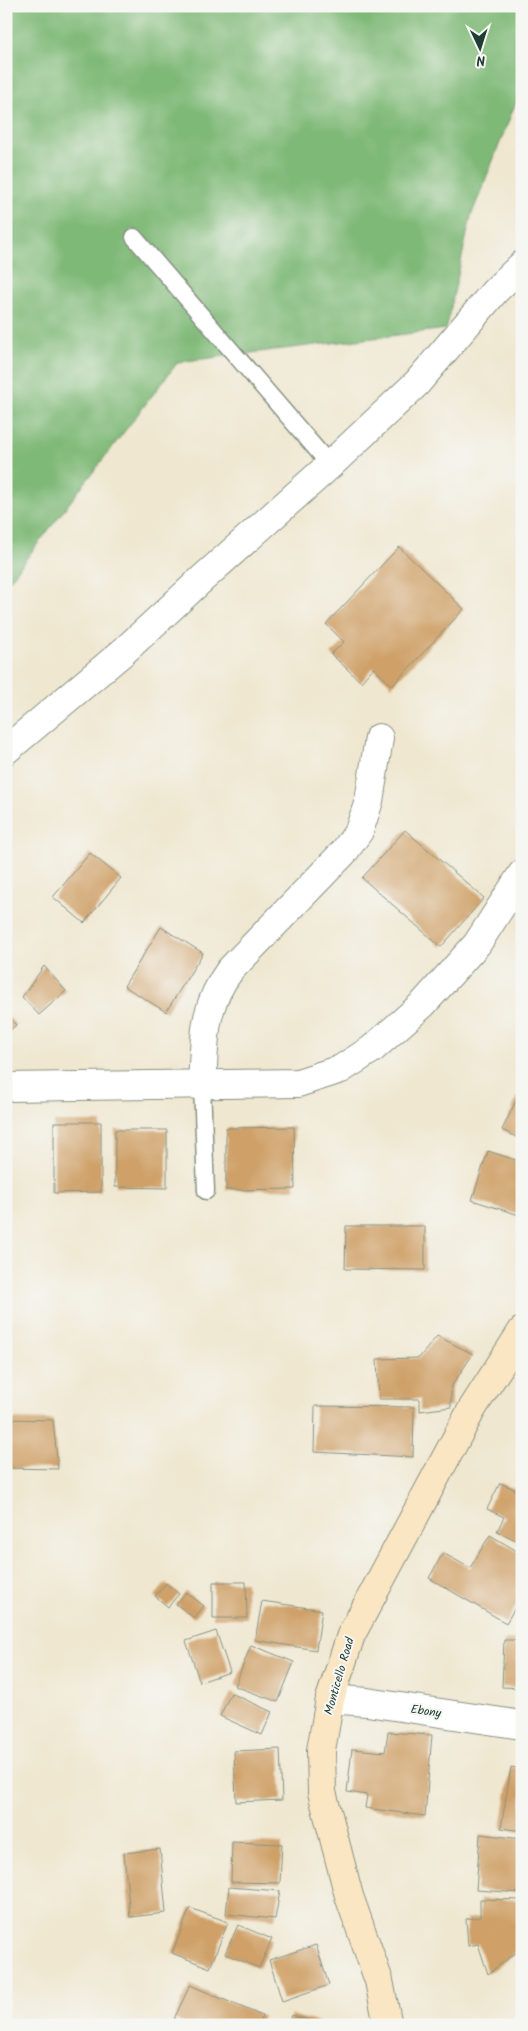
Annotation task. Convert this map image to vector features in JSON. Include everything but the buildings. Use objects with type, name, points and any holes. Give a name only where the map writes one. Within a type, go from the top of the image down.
[{"type":"main road","name":"Monticello Road","points":[[388,2025],[379,1981],[350,1896],[322,1792],[322,1750],[330,1699],[350,1635],[472,1408],[522,1331]]},
{"type":"street","points":[[6,750],[123,652],[330,465],[417,383],[495,290],[522,265]]},
{"type":"street","points":[[202,1084],[206,1024],[211,1002],[219,985],[230,970],[344,852],[359,831],[369,802],[379,738]]},
{"type":"street","points":[[6,1087],[298,1083],[341,1070],[372,1049],[429,998],[477,944],[522,874]]},
{"type":"street","name":"Ebony","points":[[330,1699],[367,1702],[522,1725]]},
{"type":"lane","points":[[134,237],[330,465]]},
{"type":"lane","points":[[202,1084],[206,1191]]},
{"type":"green space","points":[[6,6],[522,6],[522,87],[471,216],[446,329],[178,362],[6,585]]}]
